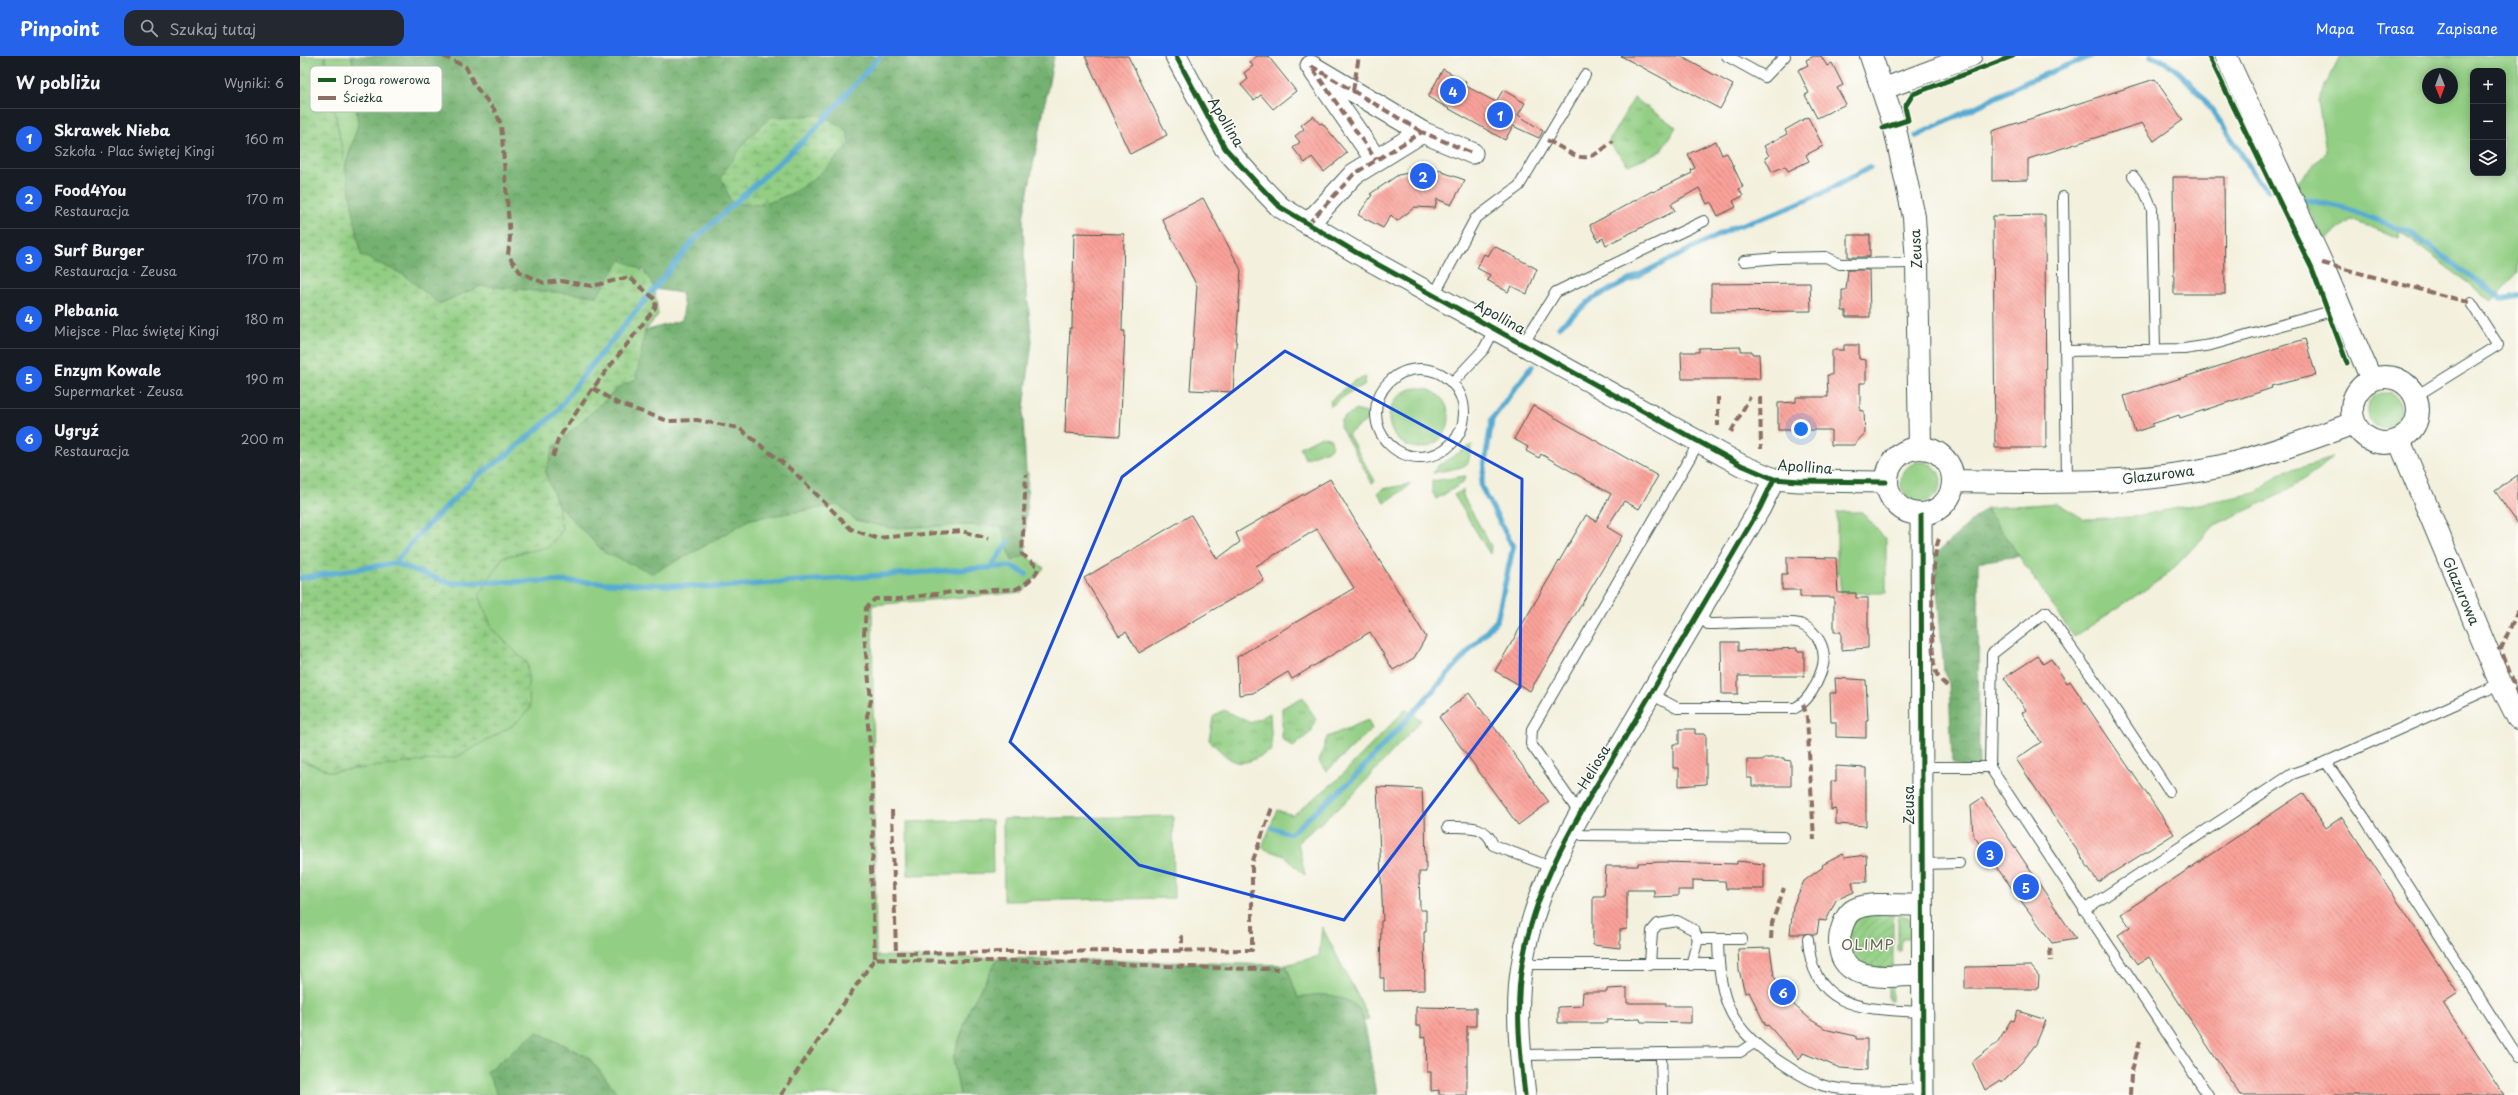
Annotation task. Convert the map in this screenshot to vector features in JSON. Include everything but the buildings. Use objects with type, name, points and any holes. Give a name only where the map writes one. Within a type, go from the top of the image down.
[{"type":"street","name":"Apollina","points":[[1176,56],[1225,148],[1280,207],[1308,224],[1741,465],[1774,479],[1798,482],[1886,482]]},
{"type":"street","name":"Zeusa","points":[[1870,56],[1883,89],[1903,160],[1914,217],[1917,263],[1920,448]]},
{"type":"street","points":[[1883,89],[1971,56]]},
{"type":"street","points":[[2226,56],[2342,308],[2372,379]]},
{"type":"street","points":[[1376,160],[1311,66],[1422,132],[1472,153]]},
{"type":"street","points":[[1308,224],[1354,174],[1422,132]]},
{"type":"street","points":[[2384,376],[2397,379],[2408,385],[2416,396],[2418,409],[2416,422],[2410,433],[2399,440],[2386,443],[2373,441],[2362,434],[2354,423],[2351,411],[2354,398],[2361,386],[2372,379],[2384,376]]},
{"type":"street","name":"Glazurowa","points":[[1954,481],[2120,480],[2179,474],[2221,466],[2268,454],[2354,423]]},
{"type":"street","name":"Glazurowa","points":[[2399,440],[2500,682],[2518,718]]},
{"type":"street","points":[[1920,448],[1933,450],[1944,458],[1951,468],[1954,481],[1951,494],[1944,505],[1933,512],[1920,515],[1908,513],[1897,506],[1889,495],[1886,482],[1889,469],[1896,458],[1907,450],[1920,448]]},
{"type":"street","name":"Heliosa","points":[[1525,1095],[1518,1025],[1522,964],[1540,896],[1551,867],[1575,821],[1760,508],[1774,479]]},
{"type":"street","name":"Zeusa","points":[[1920,515],[1922,1092]]},
{"type":"street","points":[[1921,905],[1866,906],[1854,910],[1847,915],[1840,934],[1840,951],[1844,962],[1854,971],[1877,976],[1922,976]]},
{"type":"lane","points":[[1727,56],[1765,77],[1785,56]]},
{"type":"lane","points":[[1434,295],[1475,219],[1519,186],[1585,75]]},
{"type":"lane","points":[[2133,176],[2145,192],[2152,209],[2155,349]]},
{"type":"lane","points":[[2064,197],[2067,481]]},
{"type":"lane","points":[[1523,344],[1556,292],[1704,221]]},
{"type":"lane","points":[[1744,261],[1779,258],[1826,257],[1840,264],[1917,263]]},
{"type":"lane","points":[[2416,396],[2498,345],[2471,303]]},
{"type":"lane","points":[[2066,351],[2155,349],[2211,345],[2342,308]]},
{"type":"lane","points":[[1453,382],[1484,349],[1495,328]]},
{"type":"lane","points":[[1410,368],[1433,370],[1453,382],[1464,403],[1462,429],[1446,450],[1421,458],[1400,454],[1384,440],[1375,420],[1377,399],[1390,379],[1410,368]]},
{"type":"lane","points":[[1699,442],[1532,729],[1531,744],[1582,835],[1784,837]]},
{"type":"lane","points":[[2169,791],[2114,708],[2046,612],[1992,654],[1990,767],[2208,1095]]},
{"type":"lane","points":[[1651,694],[1678,708],[1795,708],[1803,704],[1818,681],[1823,664],[1822,643],[1813,632],[1799,623],[1708,624],[1698,615]]},
{"type":"lane","points":[[2084,910],[2292,774],[2326,762],[2487,690],[2500,682]]},
{"type":"lane","points":[[2326,762],[2364,817],[2518,1058]]},
{"type":"lane","points":[[1921,767],[1990,767]]},
{"type":"lane","points":[[1448,827],[1479,827],[1490,834],[1493,844],[1551,867]]},
{"type":"lane","points":[[1921,864],[1959,863]]},
{"type":"lane","points":[[1650,965],[1652,931],[1658,924],[1676,921],[1686,924],[1694,930],[1698,939],[1691,965]]},
{"type":"lane","points":[[1698,939],[1742,939]]},
{"type":"lane","points":[[1718,939],[1720,984],[1728,1006],[1738,1025],[1754,1043],[1793,1070],[1826,1086],[1922,1092]]},
{"type":"lane","points":[[1808,939],[1809,957],[1820,980],[1832,993],[1846,1003],[1863,1008],[1922,1012]]},
{"type":"lane","points":[[1522,964],[1718,964]]},
{"type":"lane","points":[[1520,1055],[1740,1052],[1754,1043]]},
{"type":"lane","points":[[1661,1053],[1662,1095]]},
{"type":"highlighted area","points":[[1285,351],[1522,479],[1520,687],[1344,920],[1139,865],[1010,742],[1122,477]]},
{"type":"green space","points":[[300,56],[325,56],[327,66],[310,66],[310,112],[335,112],[361,255],[404,275],[439,304],[481,286],[597,296],[621,260],[640,269],[646,274],[653,286],[658,315],[645,331],[636,379],[619,387],[554,447],[545,473],[558,505],[562,531],[548,547],[503,557],[479,595],[492,629],[527,663],[530,709],[512,726],[457,757],[331,772],[300,760]]},
{"type":"green space","points":[[325,56],[352,56],[353,66],[327,66]]},
{"type":"green space","points":[[352,56],[1054,56],[1023,218],[1025,275],[1032,341],[1023,417],[1026,472],[1028,473],[1025,555],[1012,561],[1002,527],[984,524],[891,528],[855,520],[839,505],[750,519],[694,552],[652,573],[605,553],[558,505],[545,473],[554,447],[619,387],[636,379],[645,331],[682,320],[684,307],[681,293],[655,289],[643,269],[597,296],[481,286],[439,304],[404,275],[361,255],[345,168],[358,125],[357,112],[442,112],[442,66],[353,66]],"holes":[[[849,144],[821,173],[800,188],[776,200],[758,205],[731,202]]]},
{"type":"green space","points":[[2340,56],[2518,56],[2518,272],[2492,301],[2399,231],[2399,238],[2351,220],[2325,240],[2295,185],[2326,152],[2318,100]]},
{"type":"green space","points":[[1634,98],[1676,127],[1661,151],[1628,165],[1608,142]]},
{"type":"green space","points":[[335,112],[357,112],[358,125],[345,168]]},
{"type":"green space","points":[[823,115],[847,131],[849,144],[821,173],[800,188],[776,200],[758,205],[731,202],[721,177],[747,139],[771,117]]},
{"type":"green space","points":[[1366,377],[1364,386],[1355,389],[1331,406],[1330,401],[1354,381]]},
{"type":"green space","points":[[1413,388],[1425,388],[1436,393],[1444,401],[1449,412],[1447,430],[1436,443],[1425,448],[1413,448],[1402,443],[1394,435],[1389,424],[1389,412],[1394,401],[1402,393]]},
{"type":"green space","points":[[2381,393],[2387,393],[2396,398],[2400,404],[2400,416],[2396,422],[2387,427],[2381,427],[2372,422],[2367,413],[2367,407],[2372,398]]},
{"type":"green space","points":[[1355,410],[1367,413],[1370,418],[1348,434],[1375,481],[1372,483],[1340,426],[1341,420]]},
{"type":"green space","points":[[1322,436],[1331,439],[1332,445],[1330,449],[1305,459],[1300,447]]},
{"type":"green space","points":[[1472,445],[1468,463],[1462,467],[1433,473],[1437,466]]},
{"type":"green space","points":[[2333,458],[2307,477],[2275,497],[2215,525],[2167,575],[2074,637],[1986,508],[2057,503],[2084,519],[2131,517],[2256,493],[2278,474]]},
{"type":"green space","points":[[1921,462],[1929,464],[1935,468],[1939,474],[1941,482],[1939,490],[1935,496],[1929,500],[1921,502],[1913,500],[1907,496],[1903,490],[1901,482],[1903,474],[1907,468],[1913,464]]},
{"type":"green space","points":[[1465,476],[1463,483],[1436,499],[1432,491],[1432,481]]},
{"type":"green space","points":[[1411,484],[1385,503],[1378,493],[1382,489]]},
{"type":"green space","points":[[1463,490],[1463,496],[1491,546],[1490,554],[1454,495]]},
{"type":"green space","points":[[558,505],[605,553],[694,552],[750,519],[839,505],[855,520],[1002,527],[1012,561],[1025,555],[1044,568],[1022,592],[872,605],[876,956],[998,958],[971,1006],[953,1058],[960,1095],[619,1095],[588,1057],[487,1072],[498,1095],[300,1095],[300,760],[331,772],[392,764],[527,663],[492,629],[479,595],[503,557],[548,547],[562,531]]},
{"type":"green space","points":[[1986,508],[2019,556],[1978,562],[1979,777],[1952,762],[1949,684],[1944,671],[1934,555]]},
{"type":"green space","points":[[1837,512],[1862,512],[1886,540],[1886,593],[1841,593],[1839,573],[1837,573]]},
{"type":"green space","points":[[1303,697],[1316,720],[1311,732],[1293,747],[1282,739],[1282,708]]},
{"type":"green space","points":[[1406,709],[1421,720],[1349,799],[1298,842],[1305,875],[1284,856],[1262,848],[1277,810],[1293,815],[1336,781]]},
{"type":"green space","points":[[1224,710],[1251,723],[1270,713],[1272,750],[1252,760],[1244,762],[1238,762],[1225,756],[1209,740],[1213,717]]},
{"type":"green space","points":[[1368,720],[1372,729],[1327,771],[1319,762],[1327,737]]},
{"type":"green space","points":[[1173,816],[1174,898],[1004,901],[1003,819]]},
{"type":"green space","points":[[992,820],[993,873],[908,875],[907,822]]},
{"type":"green space","points":[[1893,914],[1893,969],[1855,966],[1846,943],[1854,919],[1861,916]]},
{"type":"green space","points":[[1898,914],[1908,917],[1912,925],[1912,939],[1902,939],[1901,951],[1898,951]]},
{"type":"green space","points":[[1322,927],[1369,1019],[1364,1020],[1359,1009],[1304,996],[1298,998],[1286,965],[1319,956]]},
{"type":"green space","points":[[998,958],[1286,965],[1298,998],[1313,995],[1329,995],[1345,999],[1358,1008],[1367,1035],[1376,1095],[960,1095],[953,1058],[971,1006]]},
{"type":"green space","points":[[1892,980],[1892,1001],[1888,1000],[1888,986]]},
{"type":"green space","points":[[537,1032],[588,1057],[619,1095],[498,1095],[487,1072]]},
{"type":"waterway","points":[[395,563],[418,535],[477,476],[507,455],[555,414],[582,377],[695,239],[811,134],[880,56]]},
{"type":"waterway","points":[[1916,136],[2031,80],[2091,56]]},
{"type":"waterway","points":[[2151,56],[2167,63],[2182,75],[2197,92],[2212,110],[2260,183],[2269,190]]},
{"type":"waterway","points":[[1559,327],[1592,299],[1732,228],[1778,212],[1823,193],[1870,167]]},
{"type":"waterway","points":[[2299,198],[2348,209],[2409,232],[2503,299],[2518,296]]},
{"type":"waterway","points":[[1273,828],[1290,834],[1352,780],[1497,620],[1513,547],[1481,486],[1492,419],[1532,366]]},
{"type":"waterway","points":[[991,567],[1008,542]]},
{"type":"waterway","points":[[300,578],[395,563],[449,583],[552,581],[720,587],[1011,566],[1026,574]]},
{"type":"marked path","points":[[443,56],[466,67],[475,86],[494,109],[501,124],[510,237],[508,255],[520,272],[544,283],[561,281],[592,286],[629,277],[656,300],[655,308],[593,388],[558,439],[553,457]]},
{"type":"marked path","points":[[1353,91],[1359,56]]},
{"type":"marked path","points":[[1311,66],[1422,132]]},
{"type":"marked path","points":[[1313,69],[1376,160]]},
{"type":"marked path","points":[[1308,224],[1354,174],[1422,132],[1472,153]]},
{"type":"marked path","points":[[1547,140],[1574,155],[1581,157],[1594,155],[1613,141]]},
{"type":"marked path","points":[[2322,263],[2471,303]]},
{"type":"marked path","points":[[593,388],[617,403],[668,421],[697,420],[739,428],[794,472],[851,529],[876,538],[962,531],[988,539]]},
{"type":"marked path","points":[[1718,397],[1718,426]]},
{"type":"marked path","points":[[1731,432],[1750,397]]},
{"type":"marked path","points":[[1760,397],[1761,449]]},
{"type":"marked path","points":[[875,958],[871,868],[873,854],[872,764],[867,716],[871,700],[864,635],[866,608],[875,599],[898,599],[952,592],[1016,589],[1030,580],[1037,571],[1038,567],[1022,554],[1026,474]]},
{"type":"marked path","points":[[1939,539],[1934,564],[1932,643],[1936,672],[1947,686]]},
{"type":"marked path","points":[[2518,610],[2501,649],[2518,695]]},
{"type":"marked path","points":[[1803,704],[1807,717],[1814,840]]},
{"type":"marked path","points":[[892,810],[896,953],[1252,950],[1252,863],[1273,805]]},
{"type":"marked path","points":[[1771,939],[1772,923],[1784,888]]},
{"type":"marked path","points":[[1180,936],[1182,938],[1182,951]]},
{"type":"marked path","points":[[2050,948],[2051,961]]},
{"type":"marked path","points":[[781,1095],[875,958],[938,961],[1042,961],[1278,969]]},
{"type":"marked path","points":[[2130,1095],[2131,1074],[2140,1041]]},
{"type":"cycle path","points":[[1176,56],[1225,148],[1280,207],[1357,253],[1741,465],[1774,479],[1799,481],[1886,482]]},
{"type":"cycle path","points":[[1883,128],[1908,120],[1905,107],[1913,94],[2013,56]]},
{"type":"cycle path","points":[[2209,56],[2312,269],[2347,363]]},
{"type":"cycle path","points":[[1525,1095],[1519,1030],[1520,981],[1529,932],[1551,869],[1582,810],[1760,508],[1774,479]]},
{"type":"cycle path","points":[[1921,515],[1923,1095]]},
{"type":"place","name":"Plebania","points":[[1453,91]]},
{"type":"place","name":"Skrawek Nieba","points":[[1500,115]]},
{"type":"place","name":"Food4You","points":[[1423,176]]},
{"type":"place","name":"Surf Burger","points":[[1990,854]]},
{"type":"place","name":"Enzym Kowale","points":[[2026,887]]},
{"type":"place","name":"Ugryź","points":[[1783,992]]},
{"type":"district","name":"OLIMP","points":[[1868,945]]}]
